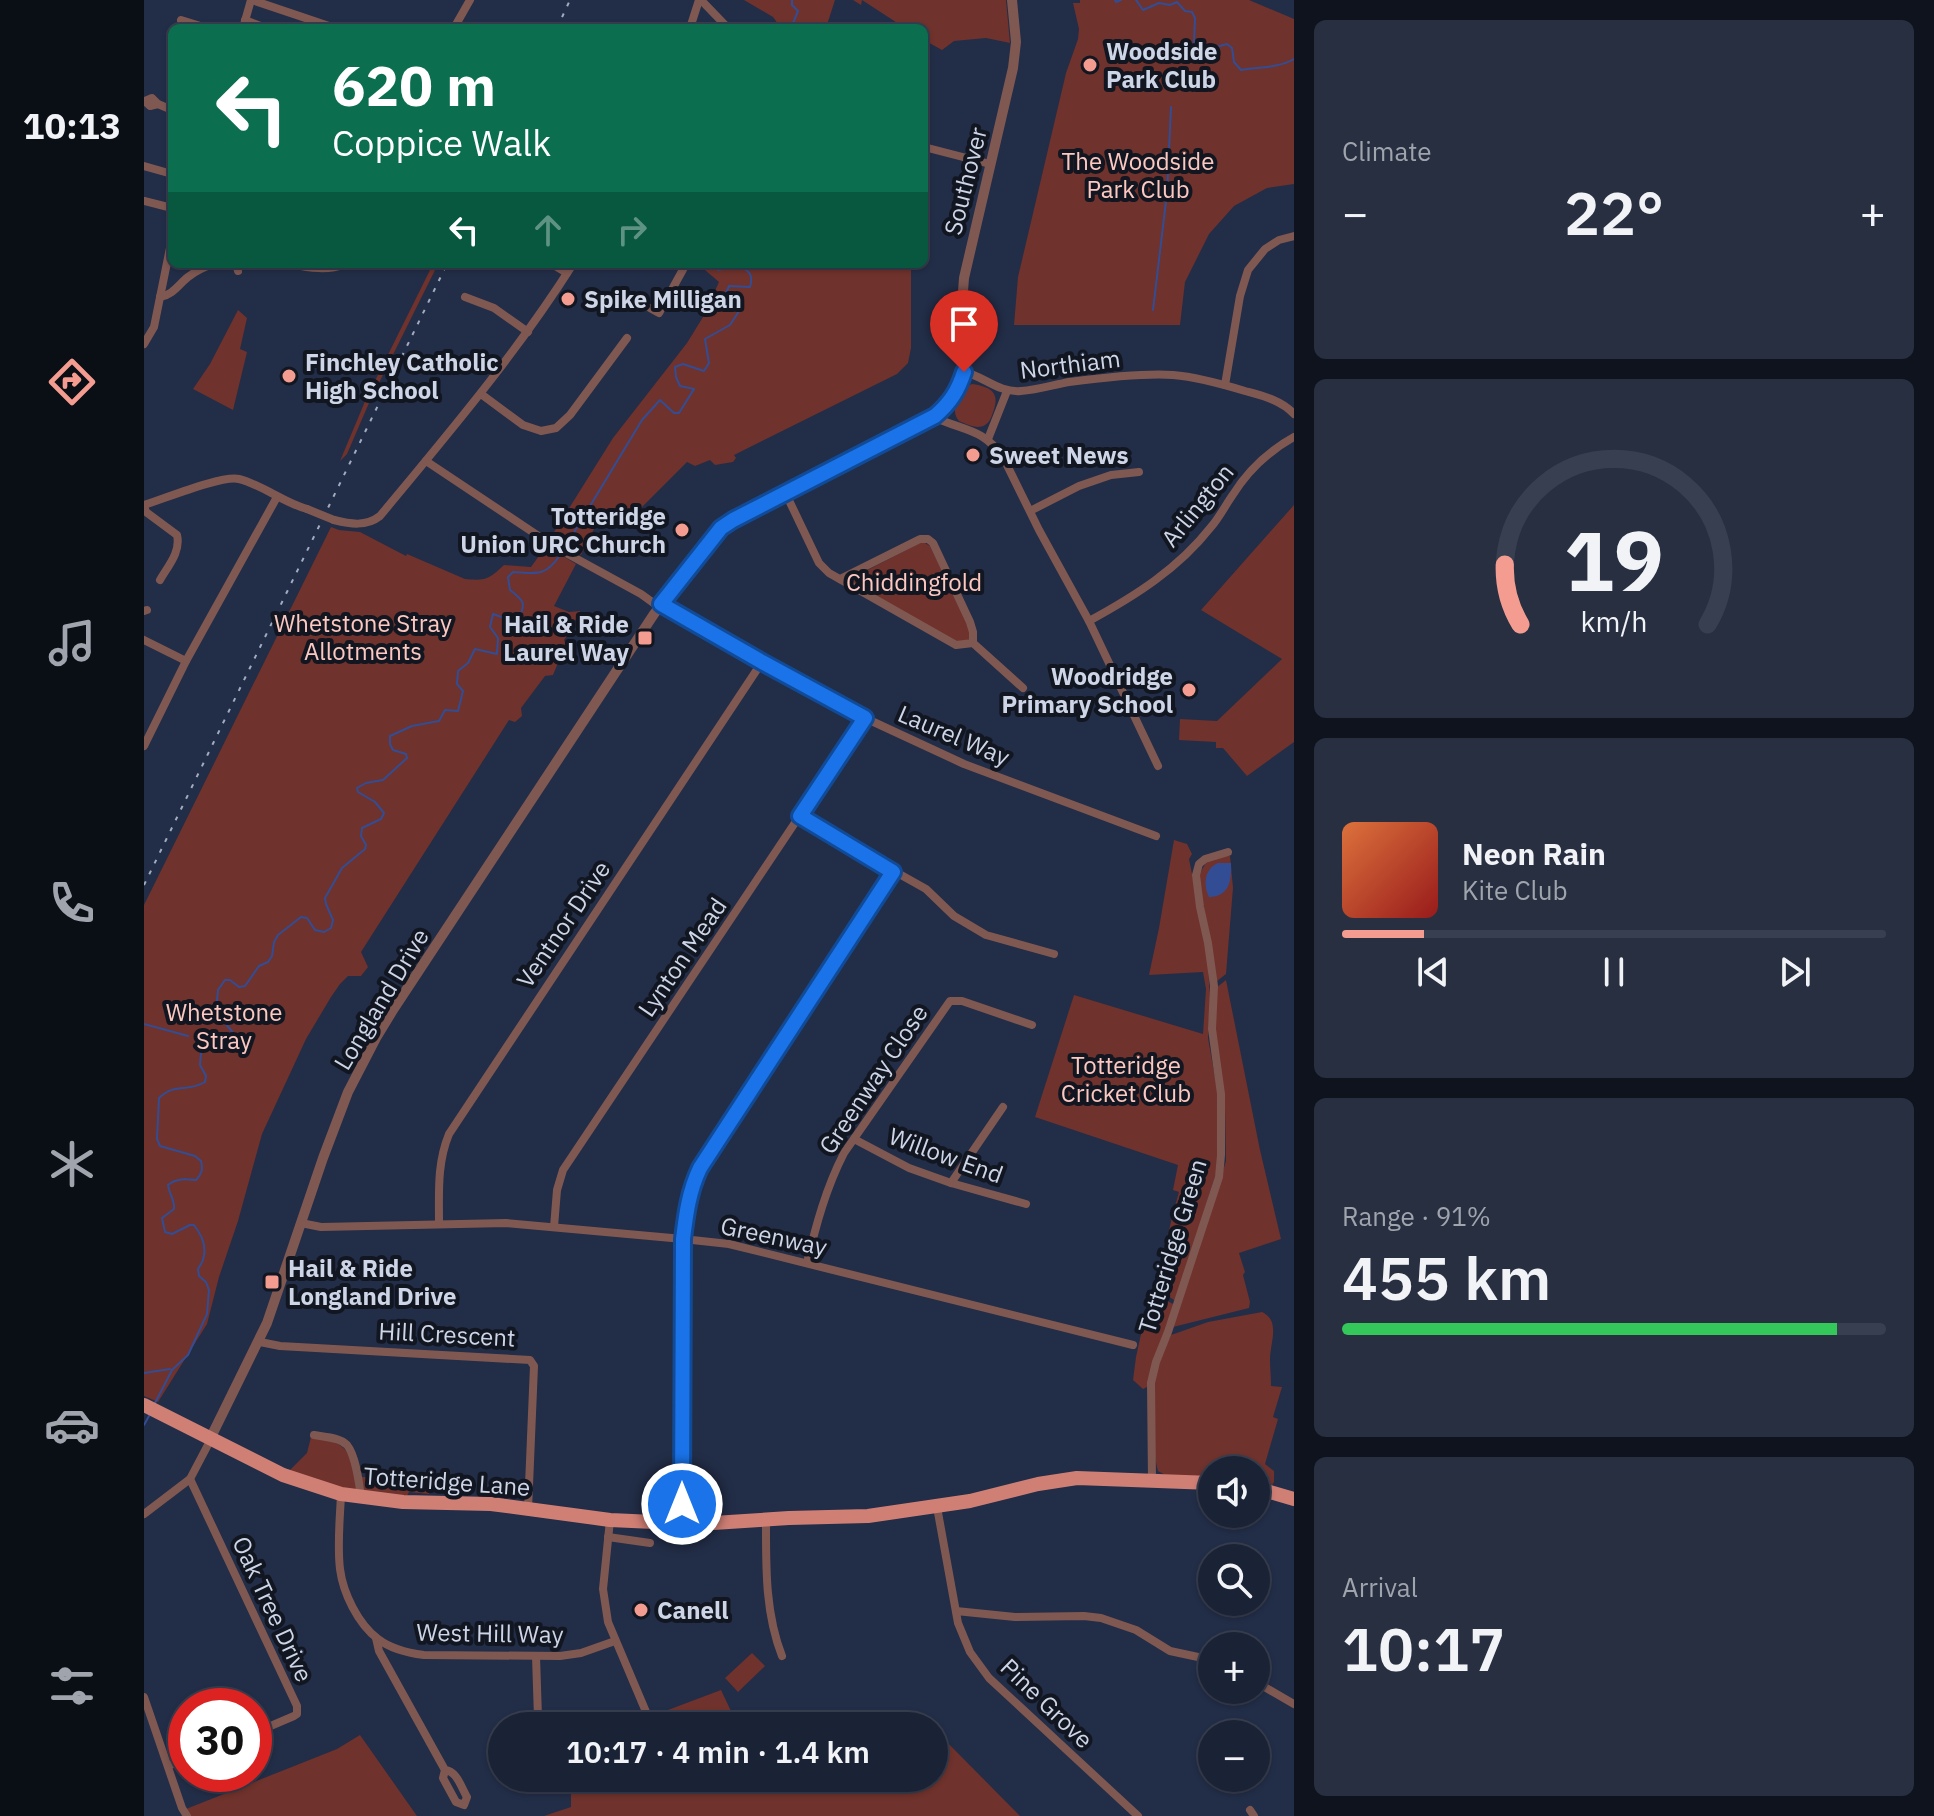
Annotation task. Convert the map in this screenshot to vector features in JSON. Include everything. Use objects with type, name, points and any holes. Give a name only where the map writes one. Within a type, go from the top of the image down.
[{"type":"main road","name":"Totteridge Lane","points":[[144,1405],[290,1478],[341,1494],[403,1502],[480,1504],[610,1520],[721,1524],[868,1516],[937,1507],[1056,1480],[1198,1482]]},
{"type":"main road","points":[[1270,1492],[1294,1499]]},
{"type":"street","points":[[244,24],[252,0],[323,24]]},
{"type":"street","points":[[456,24],[470,0]]},
{"type":"street","points":[[691,24],[700,0],[724,24]]},
{"type":"street","name":"Southover","points":[[964,372],[961,319],[964,278],[1013,68],[1016,42],[1012,0]]},
{"type":"street","points":[[181,20],[194,24]]},
{"type":"street","points":[[158,104],[168,108]]},
{"type":"street","points":[[928,148],[990,164]]},
{"type":"street","points":[[144,166],[168,173]]},
{"type":"street","points":[[144,201],[168,207]]},
{"type":"street","points":[[1225,385],[1240,296],[1248,270],[1265,249],[1279,240],[1294,236]]},
{"type":"street","points":[[144,344],[154,327],[168,258]]},
{"type":"street","points":[[160,297],[168,295],[201,268]]},
{"type":"street","points":[[559,268],[567,273]]},
{"type":"street","points":[[160,580],[177,551],[177,535],[146,512],[144,506],[228,478],[241,479],[334,520],[358,524],[375,520],[481,394],[528,332],[570,268]]},
{"type":"street","points":[[650,308],[659,313],[684,268]]},
{"type":"street","points":[[465,297],[494,308],[528,332]]},
{"type":"street","points":[[144,322],[154,327]]},
{"type":"street","points":[[481,394],[523,425],[541,431],[556,428],[570,415],[627,338]]},
{"type":"street","points":[[658,608],[721,528],[935,416],[951,400],[964,372]]},
{"type":"street","name":"Northiam","points":[[964,372],[1007,391],[1110,378],[1173,375],[1225,385],[1277,401],[1294,414]]},
{"type":"street","points":[[988,439],[1007,391]]},
{"type":"street","points":[[935,416],[988,439],[1003,457],[1089,621],[1158,766]]},
{"type":"street","name":"Arlington","points":[[1089,621],[1140,593],[1177,564],[1211,527],[1256,464],[1294,437]]},
{"type":"street","name":"Laurel Way","points":[[426,461],[555,547],[641,594],[658,608],[865,718],[964,764],[1156,836]]},
{"type":"street","points":[[1030,511],[1090,482],[1111,475],[1139,472]]},
{"type":"street","points":[[785,492],[819,563],[829,573],[956,645],[973,643]]},
{"type":"street","points":[[144,746],[186,661],[277,497]]},
{"type":"street","points":[[840,579],[920,539],[928,539],[933,543],[970,622],[973,643],[1023,688]]},
{"type":"street","name":"Longland Drive","points":[[211,1439],[260,1342],[339,1115],[376,1038],[658,608]]},
{"type":"street","points":[[144,640],[186,661]]},
{"type":"street","name":"Ventnor Drive","points":[[439,1223],[440,1167],[449,1134],[762,662]]},
{"type":"street","name":"Lynton Mead","points":[[554,1227],[557,1190],[563,1170],[865,718]]},
{"type":"street","points":[[800,816],[926,889],[954,916],[986,935],[1054,954]]},
{"type":"street","name":"Totteridge Green","points":[[1152,1480],[1151,1383],[1219,1177],[1221,1094],[1212,1029],[1214,986],[1196,875],[1199,864],[1205,859],[1228,852]]},
{"type":"street","points":[[681,1524],[683,1239],[694,1181],[893,872]]},
{"type":"street","name":"Greenway Close","points":[[807,1263],[830,1180],[844,1153],[950,1001],[962,1001],[1032,1025]]},
{"type":"street","points":[[951,1183],[1003,1107]]},
{"type":"street","name":"Willow End","points":[[854,1139],[909,1168],[1026,1204]]},
{"type":"street","name":"Greenway","points":[[301,1223],[321,1227],[506,1223],[729,1244],[1133,1345]]},
{"type":"street","name":"Hill Crescent","points":[[260,1342],[280,1346],[530,1360],[534,1366],[528,1509]]},
{"type":"street","points":[[314,1435],[347,1445],[357,1470],[361,1497]]},
{"type":"street","points":[[144,1514],[190,1479],[211,1439]]},
{"type":"street","name":"Oak Tree Drive","points":[[190,1479],[297,1706],[297,1714],[272,1725]]},
{"type":"street","points":[[341,1494],[339,1545],[343,1583],[360,1618],[376,1638],[379,1651],[445,1770]]},
{"type":"street","name":"Pine Grove","points":[[937,1507],[958,1623],[967,1645],[989,1678],[1138,1816]]},
{"type":"street","points":[[610,1520],[604,1600],[608,1622],[646,1712]]},
{"type":"street","points":[[766,1520],[769,1608],[782,1656]]},
{"type":"street","points":[[608,1537],[650,1543]]},
{"type":"street","points":[[956,1611],[1015,1617],[1101,1618],[1136,1630],[1170,1651],[1198,1657]]},
{"type":"street","name":"West Hill Way","points":[[376,1638],[395,1648],[424,1655],[574,1654],[615,1641]]},
{"type":"street","points":[[536,1656],[538,1712]]},
{"type":"street","points":[[1270,1690],[1294,1704]]},
{"type":"street","points":[[144,1697],[168,1766]]},
{"type":"street","points":[[177,1792],[187,1816]]},
{"type":"green space","points":[[744,0],[835,0],[827,24],[778,24],[773,17]]},
{"type":"green space","points":[[862,0],[1006,0],[1010,43],[986,38],[954,41],[942,50],[928,42],[928,24],[899,24]]},
{"type":"green space","name":"The Woodside Park Club","points":[[1080,0],[1249,0],[1294,19],[1294,184],[1267,188],[1234,206],[1209,234],[1185,282],[1180,325],[1014,325],[1018,277],[1066,73],[1078,39],[1073,3],[1080,3]]},
{"type":"green space","points":[[431,268],[436,268],[347,454],[340,461],[366,399]]},
{"type":"green space","points":[[703,268],[911,268],[911,348],[908,363],[897,374],[734,455],[736,458],[733,462],[715,465],[710,460],[695,466],[687,462],[630,519],[604,509],[581,555],[551,537],[613,438],[687,343],[719,282]]},
{"type":"green space","points":[[238,310],[247,318],[240,349],[247,352],[233,410],[193,389]]},
{"type":"green space","points":[[972,384],[985,387],[995,397],[991,418],[982,426],[965,424],[956,416],[957,400],[963,390]]},
{"type":"green space","points":[[1294,505],[1294,742],[1247,776],[1223,748],[1216,748],[1216,742],[1179,740],[1180,719],[1217,721],[1282,659],[1201,610]]},
{"type":"green space","name":"Whetstone Stray","points":[[331,527],[360,532],[406,556],[465,579],[487,578],[504,565],[531,567],[546,546],[576,564],[554,606],[569,612],[580,611],[580,617],[564,640],[566,644],[553,675],[545,676],[521,708],[522,716],[515,722],[509,720],[361,952],[368,967],[361,976],[348,976],[340,984],[306,1039],[262,1134],[207,1324],[158,1402],[144,1396],[144,905]]},
{"type":"green space","name":"Chiddingfold","points":[[920,543],[930,546],[970,628],[970,639],[955,641],[853,585],[856,576]]},
{"type":"green space","name":"Totteridge Cricket Club","points":[[1174,840],[1187,844],[1192,854],[1189,859],[1207,948],[1210,999],[1208,1038],[1218,1094],[1217,1170],[1176,1300],[1164,1292],[1162,1273],[1179,1192],[1173,1190],[1178,1165],[1035,1117],[1074,995],[1203,1034],[1206,989],[1203,972],[1149,975]]},
{"type":"green space","points":[[1230,856],[1233,888],[1226,974],[1217,981],[1200,889],[1200,873],[1207,861]]},
{"type":"green space","points":[[1226,980],[1281,1239],[1239,1253],[1245,1272],[1249,1308],[1173,1327],[1226,1161],[1225,1109],[1214,1029],[1216,988]]},
{"type":"green space","points":[[1158,1296],[1175,1305],[1147,1387],[1143,1389],[1133,1380],[1136,1357],[1146,1311],[1152,1312]]},
{"type":"green space","points":[[1262,1312],[1268,1316],[1273,1327],[1271,1386],[1282,1387],[1273,1417],[1278,1419],[1267,1456],[1198,1456],[1198,1477],[1165,1475],[1158,1471],[1153,1436],[1158,1366],[1171,1335],[1208,1322]]},
{"type":"green space","points":[[311,1437],[343,1448],[361,1477],[367,1477],[368,1471],[398,1479],[430,1481],[429,1494],[409,1492],[407,1496],[338,1489],[289,1471],[307,1453]]},
{"type":"green space","points":[[1270,1468],[1274,1471],[1270,1487]]},
{"type":"green space","points":[[752,1653],[765,1666],[738,1692],[725,1678]]},
{"type":"green space","points":[[721,1690],[731,1712],[663,1712]]},
{"type":"green space","points":[[360,1735],[417,1816],[190,1816],[186,1809],[229,1792],[272,1792],[272,1775],[337,1749]]},
{"type":"green space","points":[[948,1743],[1020,1816],[544,1816],[571,1807],[571,1792],[948,1792]]},
{"type":"water","points":[[1218,863],[1231,863],[1230,881],[1225,891],[1209,897],[1206,878],[1210,869]]},
{"type":"waterway","points":[[792,0],[798,11],[793,24]]},
{"type":"waterway","points":[[1115,0],[1121,0]]},
{"type":"waterway","points":[[1136,0],[1143,10],[1159,3],[1170,5],[1177,2],[1185,11],[1192,12],[1195,18],[1194,42],[1205,50],[1227,44],[1232,48],[1234,62],[1241,70],[1275,66],[1294,59]]},
{"type":"waterway","points":[[1153,310],[1167,193],[1171,107]]},
{"type":"waterway","points":[[717,268],[730,268]]},
{"type":"waterway","points":[[730,268],[736,268]]},
{"type":"waterway","points":[[736,268],[742,268]]},
{"type":"waterway","points":[[564,549],[642,420],[660,400],[674,413],[679,413],[694,389],[680,386],[675,367],[683,364],[704,371],[709,363],[705,339],[730,325],[741,308],[726,293],[729,286],[750,287],[750,274],[742,268]]},
{"type":"waterway","points":[[155,1403],[172,1370],[188,1355],[207,1314],[209,1290],[199,1276],[204,1247],[194,1225],[172,1234],[165,1232],[162,1218],[174,1209],[168,1185],[178,1180],[196,1180],[202,1166],[195,1156],[160,1146],[157,1139],[159,1098],[171,1090],[205,1082],[206,1076],[200,1065],[202,1040],[215,1046],[232,1045],[234,1034],[216,1012],[218,990],[225,980],[239,987],[245,986],[259,966],[272,956],[278,935],[301,917],[307,918],[315,930],[324,932],[331,928],[333,920],[325,898],[342,868],[365,849],[362,828],[381,819],[384,813],[357,788],[383,780],[407,758],[406,754],[393,750],[390,736],[412,726],[439,721],[445,710],[458,711],[463,691],[457,684],[458,671],[468,663],[475,649],[497,654],[498,638],[490,627],[493,614],[510,620],[519,619],[523,605],[510,590],[508,577],[513,572],[546,570],[560,555]]},
{"type":"waterway","points":[[144,1024],[188,1036]]},
{"type":"waterway","points":[[144,1373],[170,1369]]},
{"type":"waterway","points":[[144,1425],[149,1416]]},
{"type":"railway","points":[[559,24],[570,0]]},
{"type":"railway","points":[[144,885],[445,268]]},
{"type":"place","name":"Woodside Park Club","points":[[1090,65]]},
{"type":"place","name":"Spike Milligan","points":[[568,299]]},
{"type":"place","name":"Finchley Catholic High School","points":[[289,376]]},
{"type":"place","name":"Sweet News","points":[[973,455]]},
{"type":"place","name":"Totteridge Union URC Church","points":[[682,530]]},
{"type":"place","name":"Hail & Ride Laurel Way","points":[[645,638]]},
{"type":"place","name":"Woodridge Primary School","points":[[1189,690]]},
{"type":"place","name":"Hail & Ride Longland Drive","points":[[272,1282]]},
{"type":"place","name":"Canell","points":[[641,1610]]},
{"type":"route","points":[[682,1504],[683,1239],[694,1181],[893,872],[800,816],[865,718],[661,604],[721,528],[935,416],[951,400],[964,372]]},
{"type":"park label","name":"Whetstone Stray Allotments","points":[[363,637]]}]
